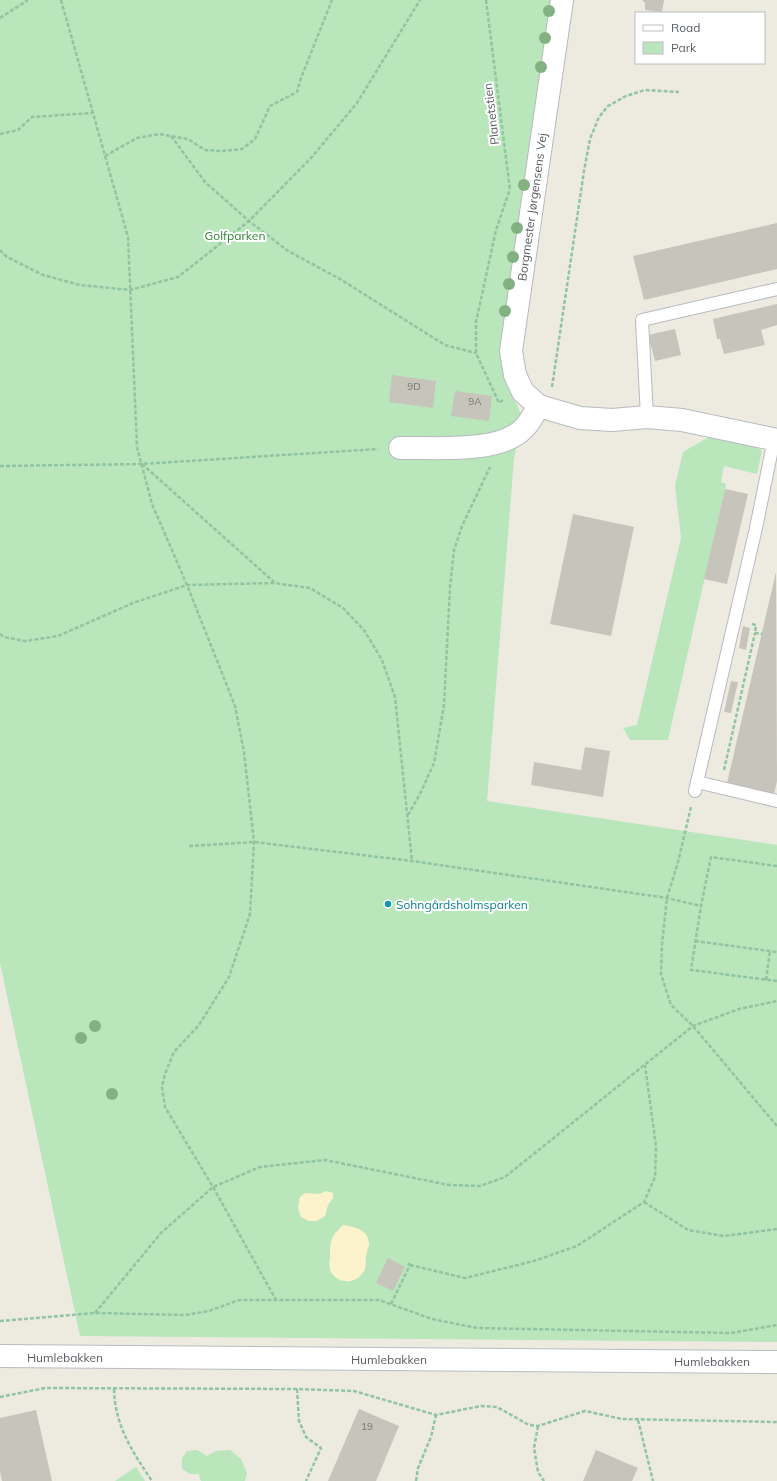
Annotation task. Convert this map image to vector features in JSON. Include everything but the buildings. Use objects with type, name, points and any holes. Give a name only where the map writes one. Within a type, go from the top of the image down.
[{"type":"street","name":"Borgmester Jørgensens Vej","points":[[562,0],[511,351],[515,375],[524,392],[544,407],[580,418],[612,420],[647,417],[682,420],[776,440]]},
{"type":"street","points":[[400,448],[479,447],[505,441],[523,429],[544,407]]},
{"type":"street","name":"Humlebakken","points":[[0,1356],[777,1362]]},
{"type":"lane","points":[[647,417],[642,320],[777,289]]},
{"type":"lane","points":[[776,440],[696,787],[719,788],[777,802]]},
{"type":"path","points":[[0,18],[28,0]]},
{"type":"path","points":[[61,0],[128,237],[137,447],[152,504],[187,585],[235,706],[244,752],[254,842],[250,914],[229,977],[199,1025],[174,1052],[165,1074],[162,1087],[165,1107],[213,1187],[276,1300]]},
{"type":"path","points":[[105,156],[136,138],[159,134],[188,139],[205,150],[222,151],[242,149],[255,140],[270,106],[297,92],[301,78],[332,0]]},
{"type":"path","points":[[0,250],[6,257],[43,275],[80,285],[130,290],[178,277],[249,222],[311,158],[357,103],[420,0]]},
{"type":"path","name":"Planetstien","points":[[486,0],[510,190],[517,206],[530,219]]},
{"type":"path","points":[[544,407],[590,139],[599,117],[608,106],[626,96],[646,90],[679,92]]},
{"type":"path","points":[[0,134],[18,130],[32,117],[92,113]]},
{"type":"path","points":[[172,136],[206,182],[249,222],[288,251],[340,278],[445,345],[476,353],[476,322],[496,230],[510,190]]},
{"type":"path","points":[[408,815],[421,792],[434,763],[438,740],[444,705],[450,586],[454,550],[462,526],[491,465],[499,442]]},
{"type":"path","points":[[0,466],[141,464],[400,448]]},
{"type":"path","points":[[141,464],[274,582]]},
{"type":"path","points":[[0,634],[4,637],[25,641],[58,636],[133,603],[187,585],[274,582],[310,588],[343,608],[364,630],[382,660],[395,697],[412,862]]},
{"type":"path","points":[[719,788],[755,633]]},
{"type":"path","points":[[696,787],[678,862],[667,898],[662,944],[661,974],[671,1005],[693,1026],[777,1126]]},
{"type":"path","points":[[189,846],[254,842],[412,862],[667,898],[701,906]]},
{"type":"path","points":[[777,866],[711,857],[701,906],[691,970],[777,981]]},
{"type":"path","points":[[695,941],[777,952]]},
{"type":"path","points":[[766,980],[770,951]]},
{"type":"path","points":[[95,1313],[162,1233],[213,1187],[260,1167],[325,1160],[449,1185],[480,1186],[505,1176],[693,1026],[739,1009],[777,1001]]},
{"type":"path","points":[[391,1304],[408,1264],[465,1278],[534,1261],[577,1246],[644,1202],[655,1177],[656,1146],[645,1064]]},
{"type":"path","points":[[644,1202],[688,1230],[724,1236],[777,1229]]},
{"type":"path","points":[[0,1321],[95,1313],[185,1315],[209,1311],[239,1300],[379,1300],[432,1319],[477,1328],[732,1333],[777,1324]]},
{"type":"path","points":[[0,1397],[45,1388],[297,1389],[354,1391],[436,1415],[481,1406],[497,1407],[529,1425],[538,1426],[585,1411],[622,1419],[638,1420],[777,1422]]},
{"type":"path","points":[[114,1388],[114,1402],[122,1432],[136,1458],[152,1481]]},
{"type":"path","points":[[297,1389],[299,1421],[301,1426],[306,1437],[321,1448],[306,1481]]},
{"type":"path","points":[[416,1481],[418,1468],[431,1437],[436,1415]]},
{"type":"path","points":[[638,1420],[653,1481]]},
{"type":"path","points":[[538,1426],[534,1448],[538,1472],[544,1481]]},
{"type":"green space","name":"Sohngårdsholmsparken","points":[[0,0],[560,0],[506,380],[523,419],[514,458],[487,801],[777,845],[777,1342],[80,1336],[0,963]]},
{"type":"green space","points":[[714,434],[753,444],[762,451],[757,474],[724,466],[721,482],[726,484],[668,740],[630,740],[623,728],[637,725],[681,538],[675,486],[683,452]]},
{"type":"green space","points":[[197,1450],[207,1456],[216,1451],[230,1450],[241,1459],[247,1473],[245,1481],[201,1481],[199,1474],[190,1474],[182,1469],[182,1458],[187,1451]]},
{"type":"green space","points":[[136,1467],[145,1481],[115,1481]]},
{"type":"sand","points":[[326,1191],[333,1193],[333,1198],[328,1205],[325,1216],[317,1221],[309,1221],[301,1217],[298,1208],[300,1197],[305,1193],[319,1194]]},
{"type":"sand","points":[[343,1225],[361,1230],[369,1240],[365,1270],[359,1277],[351,1281],[342,1281],[334,1276],[331,1272],[329,1263],[332,1239]]},
{"type":"place","name":"Sohngårdsholmsparken","points":[[388,904]]},
{"type":"park label","name":"Golfparken","points":[[235,235]]}]
